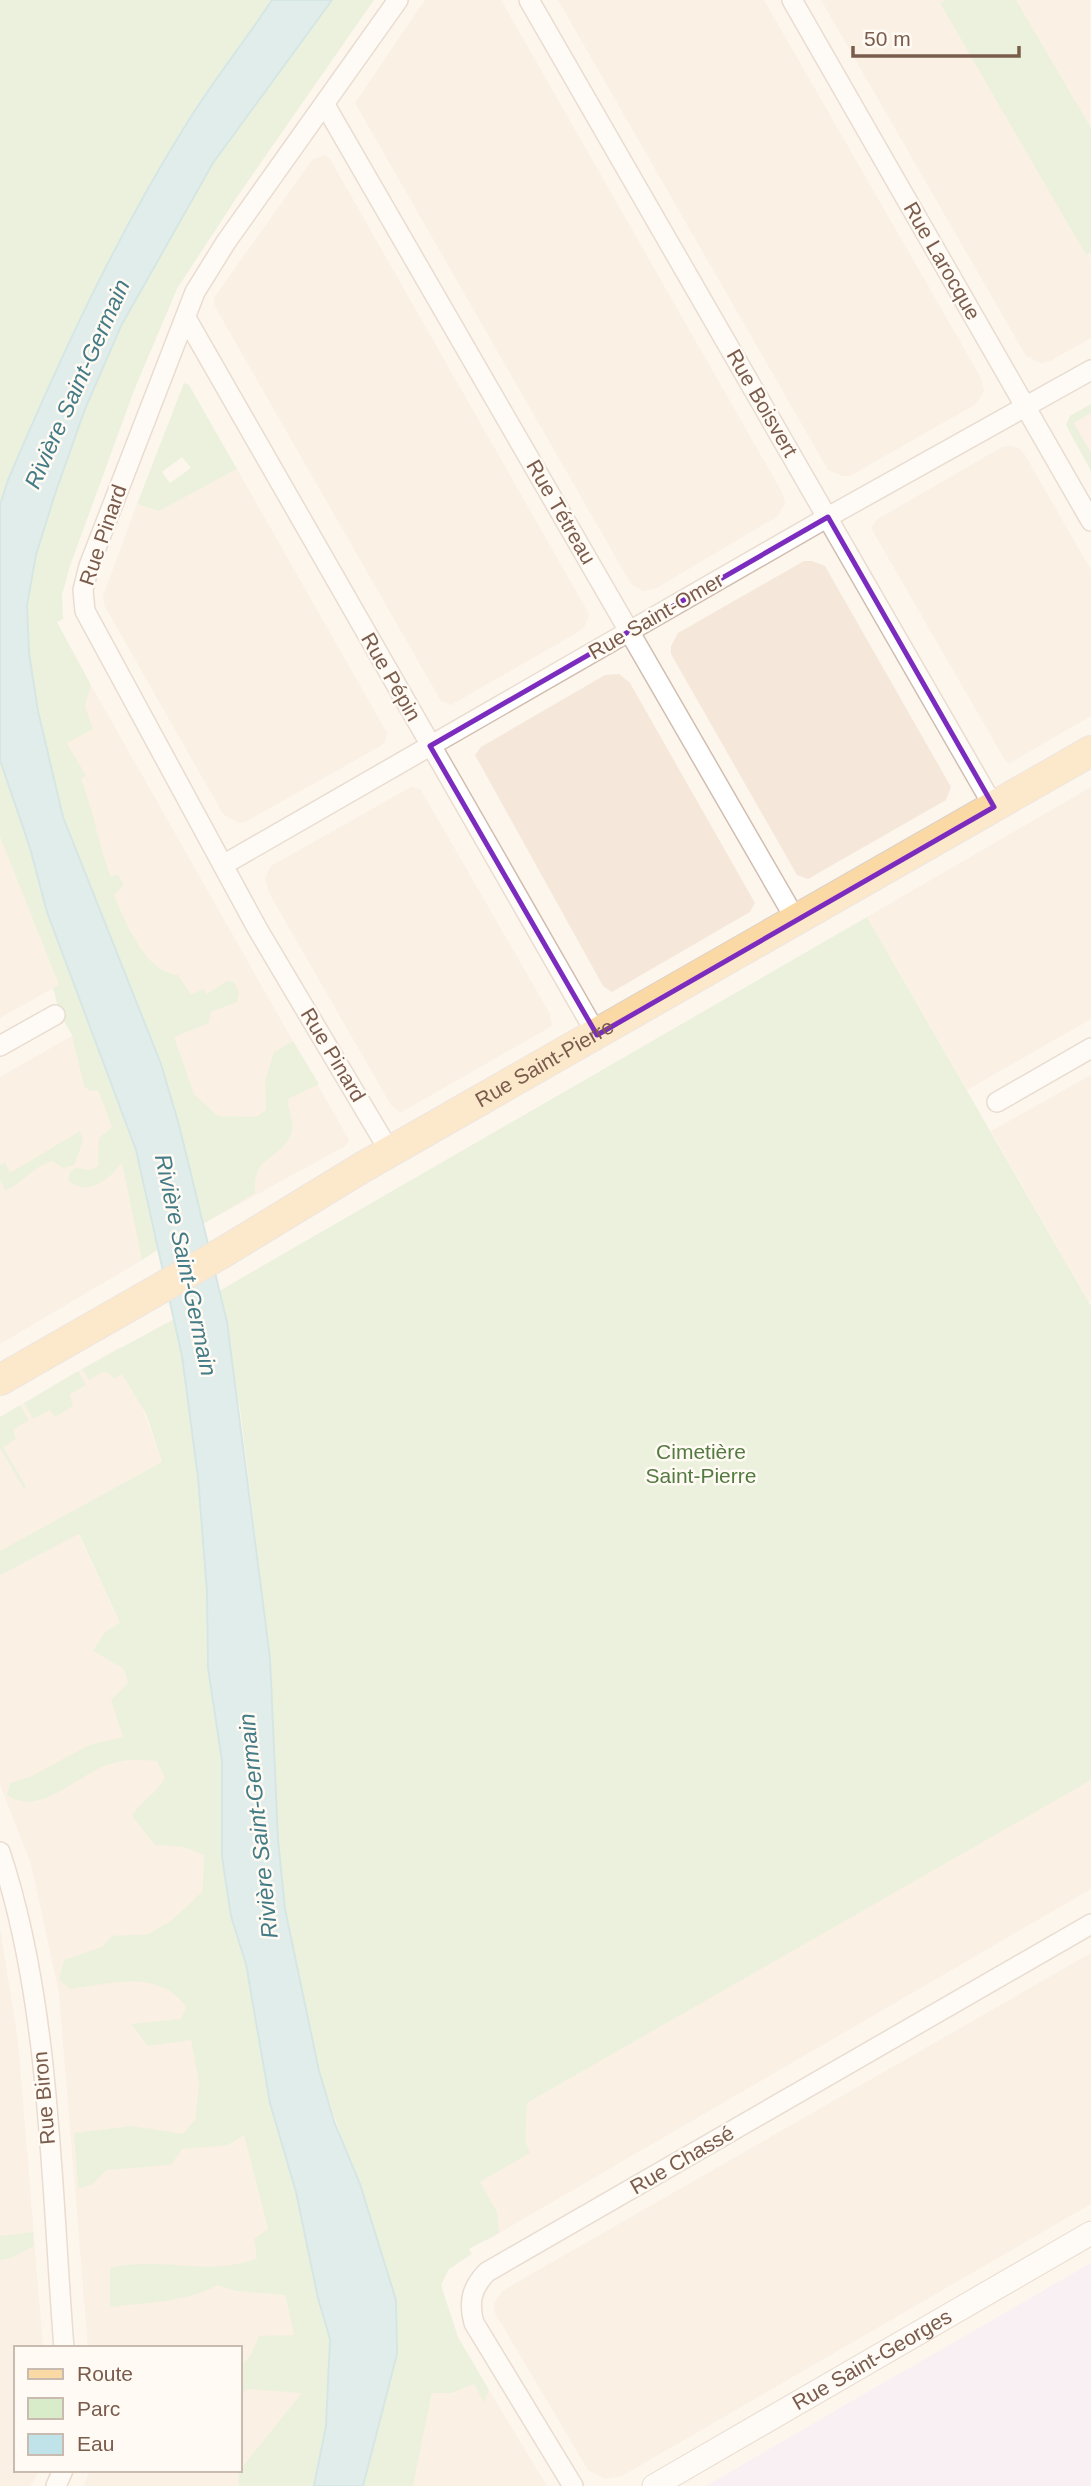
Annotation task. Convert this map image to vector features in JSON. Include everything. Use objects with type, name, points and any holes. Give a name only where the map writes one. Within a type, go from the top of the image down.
[{"type":"main road","name":"Rue Saint-Pierre","points":[[0,1380],[222,1253],[390,1152],[1091,751]]},
{"type":"street","name":"Rue Pinard","points":[[390,1152],[223,865],[83,604],[89,566],[191,300],[226,242],[326,105],[398,0]]},
{"type":"street","name":"Rue Boisvert","points":[[529,0],[994,807]]},
{"type":"street","name":"Rue Larocque","points":[[792,0],[1091,522]]},
{"type":"street","name":"Rue Tétreau","points":[[326,105],[796,920]]},
{"type":"street","name":"Rue Pépin","points":[[186,318],[597,1035]]},
{"type":"street","name":"Rue Saint-Omer","points":[[223,865],[828,517],[1091,370]]},
{"type":"street","points":[[0,1046],[55,1015]]},
{"type":"street","points":[[998,1102],[1091,1048]]},
{"type":"street","name":"Rue Biron","points":[[0,1852],[22,1935],[38,2028],[64,2346]]},
{"type":"street","name":"Rue Chassé","points":[[573,2486],[474,2323],[471,2301],[479,2280],[487,2272],[1091,1924]]},
{"type":"street","name":"Rue Saint-Georges","points":[[654,2486],[1091,2233]]},
{"type":"highlighted area","points":[[828,517],[994,807],[597,1035],[430,746]]},
{"type":"shaded area","points":[[425,0],[501,0],[783,494],[785,503],[778,516],[655,589],[643,591],[631,584],[355,103]]},
{"type":"shaded area","points":[[558,0],[764,0],[981,378],[984,391],[976,404],[850,476],[842,476],[828,470]]},
{"type":"shaded area","points":[[821,0],[1090,0],[1091,338],[1050,361],[1041,363],[1026,356]]},
{"type":"shaded area","points":[[324,155],[330,159],[589,614],[585,627],[575,634],[451,705],[441,701],[214,305],[214,298],[312,160]]},
{"type":"shaded area","points":[[1091,404],[1091,471],[1066,425],[1070,416]]},
{"type":"shaded area","points":[[1002,447],[1019,448],[1025,455],[1091,570],[1091,716],[1010,763],[1006,762],[871,528],[876,520]]},
{"type":"shaded area","points":[[237,469],[387,733],[385,742],[379,747],[245,822],[238,823],[223,814],[104,605],[103,596],[137,504],[159,511]]},
{"type":"shaded area","points":[[804,561],[825,566],[951,787],[946,800],[808,879],[797,875],[671,654],[671,646],[678,633]]},
{"type":"shaded area","points":[[619,674],[630,683],[755,903],[750,912],[612,992],[603,986],[475,755],[481,747],[605,675]]},
{"type":"shaded area","points":[[91,685],[349,1140],[347,1145],[203,1224],[38,711]]},
{"type":"shaded area","points":[[411,787],[421,790],[550,1014],[552,1026],[400,1113],[391,1105],[269,893],[265,878],[271,866]]},
{"type":"shaded area","points":[[1091,787],[1091,1019],[967,1090],[867,917]]},
{"type":"shaded area","points":[[0,837],[59,985],[0,1018]]},
{"type":"shaded area","points":[[77,1033],[110,1117],[132,1201],[142,1260],[0,1344],[0,1077]]},
{"type":"shaded area","points":[[1091,1075],[1091,1301],[1089,1302],[991,1131]]},
{"type":"shaded area","points":[[120,1347],[162,1462],[69,1514],[206,1809],[202,1892],[242,2126],[307,2386],[287,2486],[84,2486],[89,2472],[242,2472],[242,2346],[88,2346],[59,1993],[31,1864],[0,1785],[0,1417]]},
{"type":"shaded area","points":[[1091,1779],[1091,1889],[487,2240],[440,2153]]},
{"type":"shaded area","points":[[0,1928],[18,2041],[43,2346],[14,2346],[14,2472],[39,2472],[30,2486],[0,2486]]},
{"type":"shaded area","points":[[1091,1953],[1091,2204],[622,2476],[605,2479],[588,2470],[495,2313],[494,2304],[502,2291]]},
{"type":"shaded area","points":[[1091,2263],[1091,2486],[706,2486],[826,2416]]},
{"type":"shaded area","points":[[474,2384],[484,2403],[489,2390],[547,2486],[413,2486],[432,2393],[452,2393]]},
{"type":"green space","points":[[0,0],[272,0],[125,230],[40,406],[0,505]]},
{"type":"green space","points":[[332,0],[374,0],[237,197],[177,289],[135,388],[70,566],[62,595],[63,619],[57,622],[91,685],[85,706],[93,729],[67,743],[86,776],[81,779],[111,877],[118,874],[124,885],[114,895],[124,919],[147,956],[167,972],[178,975],[191,995],[203,989],[207,994],[227,981],[234,982],[239,992],[237,1002],[211,1012],[209,1023],[174,1037],[194,1094],[218,1116],[256,1117],[266,1110],[265,1081],[274,1052],[293,1041],[319,1084],[288,1099],[292,1131],[282,1148],[258,1170],[255,1193],[203,1224],[161,1064],[63,817],[38,711],[29,653],[27,604],[36,555],[55,494],[85,409],[121,326],[213,163]]},
{"type":"green space","points":[[946,0],[1016,0],[1091,128],[1091,252],[1086,255],[940,3]]},
{"type":"green space","points":[[184,383],[189,385],[237,469],[159,511],[137,504]],"holes":[[[182,457],[191,468],[170,483],[162,472]]]},
{"type":"green space","points":[[1091,404],[1091,413],[1074,423],[1091,453],[1091,471],[1066,425],[1070,416]]},
{"type":"green space","points":[[0,760],[30,848],[47,912],[136,1150],[159,1249],[142,1260],[122,1163],[105,1180],[91,1187],[68,1181],[70,1172],[75,1168],[91,1170],[98,1166],[99,1138],[112,1127],[98,1090],[90,1091],[84,1086],[72,1035],[60,1015],[53,988],[59,985],[0,837]]},
{"type":"green space","name":"Cimetière Saint-Pierre","points":[[867,917],[1091,1306],[1091,1780],[527,2103],[525,2141],[530,2153],[480,2182],[497,2212],[499,2233],[469,2249],[472,2254],[449,2269],[441,2285],[458,2337],[489,2390],[484,2403],[474,2384],[452,2393],[432,2393],[413,2486],[363,2486],[397,2354],[376,2239],[319,2071],[285,1909],[278,1839],[270,1658],[240,1409],[219,1291]]},
{"type":"green space","points":[[80,1131],[83,1141],[74,1165],[63,1168],[52,1161],[5,1191],[0,1180],[0,1165],[5,1162],[10,1173]]},
{"type":"green space","points":[[174,1319],[182,1356],[198,1477],[207,1592],[208,1668],[222,1761],[222,1857],[231,1916],[246,1964],[270,2103],[296,2192],[318,2298],[330,2339],[326,2426],[314,2486],[239,2486],[238,2472],[242,2472],[242,2467],[302,2393],[248,2389],[242,2393],[242,2365],[251,2355],[259,2336],[294,2335],[285,2295],[236,2291],[218,2285],[179,2299],[110,2307],[110,2268],[147,2264],[223,2266],[257,2258],[254,2239],[268,2229],[244,2135],[228,2145],[182,2149],[171,2165],[106,2170],[93,2184],[78,2189],[74,2133],[133,2126],[183,2134],[195,2120],[199,2083],[191,2040],[148,2046],[131,2024],[181,2019],[186,2007],[175,1995],[162,1987],[133,1982],[70,1989],[59,1980],[64,1960],[102,1947],[112,1936],[149,1934],[173,1919],[202,1892],[204,1855],[184,1847],[155,1845],[132,1816],[165,1778],[157,1761],[129,1760],[109,1764],[55,1794],[31,1802],[19,1801],[7,1795],[10,1783],[32,1776],[89,1745],[123,1737],[111,1700],[128,1683],[124,1669],[93,1651],[105,1632],[120,1623],[79,1534],[0,1575],[0,1551],[162,1462],[146,1414],[122,1374],[114,1379],[103,1372],[89,1380],[82,1369]]},
{"type":"green space","points":[[78,1371],[86,1385],[70,1394],[73,1406],[55,1417],[50,1410],[33,1419],[24,1403]]},
{"type":"green space","points":[[20,1405],[29,1420],[13,1430],[16,1439],[3,1447],[26,1487],[24,1489],[0,1448],[0,1417]]},
{"type":"green space","points":[[33,2232],[34,2246],[11,2258],[0,2260],[0,2236]]},
{"type":"water","name":"Rivière Saint-Germain","points":[[272,0],[332,0],[213,163],[121,326],[85,409],[55,494],[36,555],[27,605],[29,653],[38,711],[63,817],[161,1064],[179,1125],[227,1322],[270,1658],[278,1839],[285,1909],[319,2071],[335,2124],[360,2184],[396,2300],[397,2354],[363,2486],[314,2486],[326,2426],[330,2339],[318,2298],[296,2192],[270,2103],[246,1964],[231,1916],[222,1857],[222,1761],[208,1668],[207,1592],[198,1477],[182,1356],[136,1150],[47,912],[30,848],[0,760],[0,505],[8,480],[69,343],[136,209],[197,107]]}]
